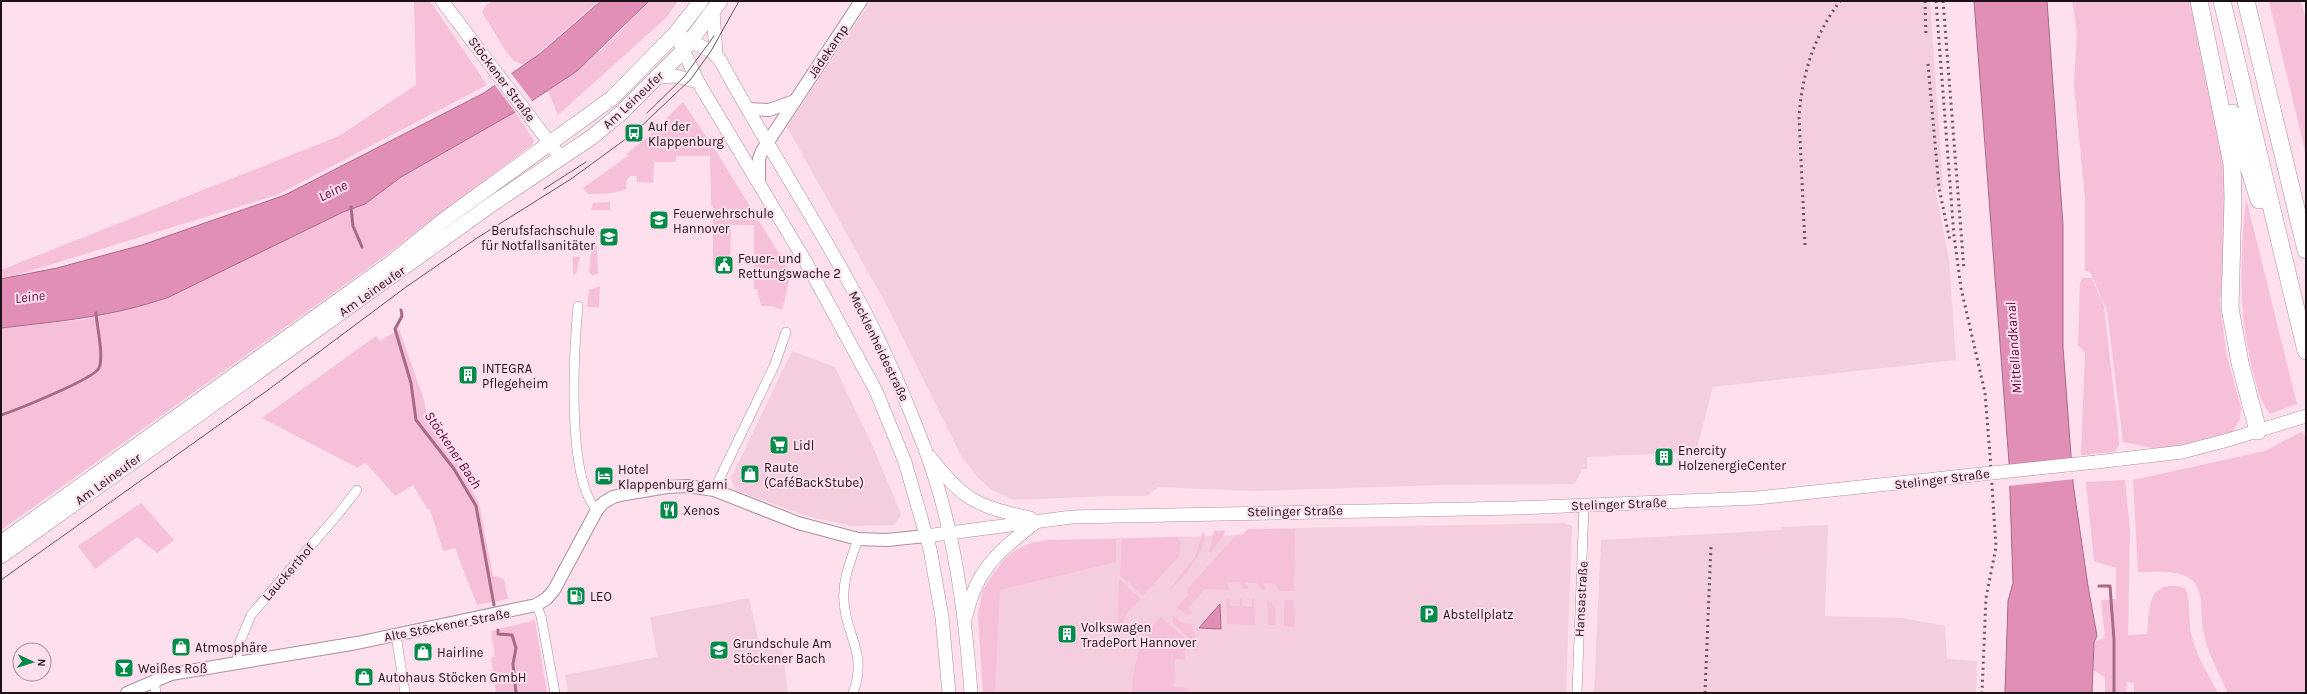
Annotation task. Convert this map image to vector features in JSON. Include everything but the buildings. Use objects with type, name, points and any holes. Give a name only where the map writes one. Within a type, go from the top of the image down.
[{"type":"highway","points":[[2222,1],[2306,351]]},
{"type":"highway","points":[[2246,1],[2306,250]]},
{"type":"highway","points":[[2201,9],[2306,354]]},
{"type":"highway","points":[[2201,9],[2232,164],[2234,198],[2230,308],[2240,363],[2258,431]]},
{"type":"main road","name":"Stöckener Straße","points":[[442,1],[492,68],[552,144],[561,158]]},
{"type":"main road","name":"Am Leineufer","points":[[1,543],[391,263],[444,220],[552,144],[612,98],[675,34],[701,1]]},
{"type":"main road","name":"Am Leineufer","points":[[1,556],[492,204],[561,158],[621,113],[658,78],[688,46],[716,6]]},
{"type":"main road","points":[[716,6],[716,54]]},
{"type":"main road","points":[[675,34],[688,46]]},
{"type":"main road","name":"Mecklenheidestraße","points":[[688,46],[716,54],[868,318],[897,381],[925,450],[949,533],[964,623],[971,693]]},
{"type":"main road","name":"Mecklenheidestraße","points":[[688,46],[698,82],[759,181],[811,270],[876,391],[905,462],[926,536],[942,617],[949,693]]},
{"type":"main road","points":[[658,78],[680,76],[698,82]]},
{"type":"main road","name":"Stelinger Straße","points":[[926,536],[1038,520],[1094,516],[1584,505],[1757,498],[2182,452],[2305,416]]},
{"type":"main road","points":[[925,450],[949,482],[968,498],[995,510],[1038,520]]},
{"type":"main road","points":[[964,623],[971,594],[992,559],[1038,520]]},
{"type":"street","name":"Jädekamp","points":[[759,181],[759,159],[767,143],[862,1]]},
{"type":"street","points":[[748,109],[769,110],[795,101]]},
{"type":"street","points":[[578,306],[574,366],[575,430],[588,497],[597,510]]},
{"type":"street","points":[[714,490],[775,364],[786,332]]},
{"type":"street","name":"Alte Stöckener Straße","points":[[127,693],[172,674],[396,635],[536,605],[554,590],[597,510],[603,503],[613,497],[649,489],[688,486],[714,490],[798,523],[858,539],[887,540],[926,536]]},
{"type":"street","name":"Lauckerthof","points":[[238,662],[237,649],[252,614],[357,490]]},
{"type":"street","name":"Hansastraße","points":[[1577,693],[1584,505]]},
{"type":"street","points":[[853,693],[858,673],[858,658],[844,604],[843,589],[858,539]]},
{"type":"street","points":[[536,605],[541,616],[555,693]]},
{"type":"street","points":[[396,635],[406,693]]},
{"type":"street","points":[[154,681],[156,693]]},
{"type":"shaded area","points":[[414,1],[430,1],[487,85],[277,195],[7,278],[1,278],[1,270],[339,136],[416,85]]},
{"type":"shaded area","points":[[493,1],[599,1],[525,65],[514,61],[505,50],[482,12],[487,4]]},
{"type":"shaded area","points":[[649,1],[678,1],[666,18],[558,115],[548,91],[601,49],[626,26]]},
{"type":"shaded area","points":[[871,1],[1930,1],[1943,188],[1935,188],[1949,259],[1956,360],[1713,387],[1696,452],[1587,457],[1587,469],[1582,469],[1575,484],[1442,485],[1253,491],[1158,487],[1147,496],[1107,496],[1014,500],[992,490],[978,478],[961,456],[887,306],[787,127]]},
{"type":"shaded area","points":[[2072,1],[2190,1],[2222,130],[2226,175],[2225,255],[2220,300],[2226,353],[2241,408],[2240,419],[2233,431],[2219,437],[2162,450],[2123,442],[2107,311],[2090,272],[2085,271],[2085,199],[2074,85],[2077,33]]},
{"type":"shaded area","points":[[2269,1],[2301,1],[2306,21],[2306,155]]},
{"type":"shaded area","points":[[683,102],[719,156],[791,273],[782,310],[772,306],[761,306],[757,289],[754,289],[754,225],[731,225],[730,269],[717,269],[713,266],[713,206],[711,205],[710,156],[676,156],[676,162],[654,162],[653,183],[637,182],[637,176],[630,176],[626,182],[626,189],[617,192],[588,194],[583,188],[628,156],[627,153],[648,137]]},
{"type":"shaded area","points":[[515,112],[534,141],[532,145],[375,263],[1,530],[1,328],[81,320],[150,304],[169,297],[343,212],[365,204],[401,177]]},
{"type":"shaded area","points":[[2246,198],[2297,404],[2270,414],[2261,399],[2253,372],[2245,329],[2242,285],[2242,242]]},
{"type":"shaded area","points":[[610,202],[610,210],[591,210],[593,203]]},
{"type":"shaded area","points":[[592,244],[597,244],[598,274],[592,275],[589,272]]},
{"type":"shaded area","points":[[573,256],[580,257],[576,274],[573,274]]},
{"type":"shaded area","points":[[2083,278],[2092,278],[2104,307],[2119,445],[2115,452],[2081,455],[2085,353],[2078,345],[2080,282]]},
{"type":"shaded area","points":[[600,286],[599,307],[587,307],[589,290]]},
{"type":"shaded area","points":[[399,329],[423,397],[429,423],[458,464],[479,504],[493,576],[504,579],[508,599],[477,605],[455,548],[443,551],[430,509],[428,510],[413,485],[395,496],[365,462],[358,468],[262,418],[376,336],[380,341]]},
{"type":"shaded area","points":[[792,351],[835,367],[874,449],[901,514],[895,525],[851,526],[807,516],[735,490],[731,478]]},
{"type":"shaded area","points":[[2301,432],[2306,437],[2306,693],[2228,693],[2207,647],[2202,624],[2199,591],[2196,585],[2187,576],[2180,574],[2166,572],[2138,572],[2133,480],[2265,451]]},
{"type":"shaded area","points":[[2125,480],[2130,530],[2128,635],[2147,634],[2148,616],[2151,603],[2154,594],[2157,591],[2166,586],[2177,586],[2186,589],[2193,641],[2202,664],[2218,693],[2134,693],[2134,683],[2127,682],[2126,693],[2105,693],[2105,677],[2093,670],[2094,642],[2105,638],[2101,600],[2116,599],[2116,568],[2094,561],[2086,482]]},
{"type":"shaded area","points":[[141,503],[174,540],[157,553],[137,537],[95,569],[78,546]]},
{"type":"shaded area","points":[[1565,523],[1572,526],[1566,693],[983,693],[978,615],[983,589],[1003,561],[1014,551],[1031,543],[1047,540],[1242,535],[1248,529]]},
{"type":"shaded area","points":[[1828,525],[1825,616],[1902,618],[1945,626],[1947,659],[1977,661],[1976,693],[1594,693],[1601,540],[1781,530],[1781,527]]},
{"type":"shaded area","points":[[1248,529],[1295,529],[1294,591],[1279,591],[1275,584],[1263,583],[1266,590],[1262,590],[1256,583],[1245,583],[1249,589],[1244,589],[1239,582],[1227,582],[1230,590],[1205,589],[1188,608],[1193,613],[1186,615],[1177,607],[1188,595],[1187,589],[1236,535],[1242,535]]},
{"type":"shaded area","points":[[1203,531],[1205,537],[1203,545],[1194,563],[1180,580],[1169,590],[1195,557]]},
{"type":"shaded area","points":[[1214,531],[1226,531],[1211,553],[1209,552]]},
{"type":"shaded area","points":[[1177,537],[1181,544],[1179,556],[1143,596],[1120,575],[1122,539]]},
{"type":"shaded area","points":[[1116,539],[1116,562],[1000,590],[995,693],[983,693],[978,615],[983,589],[1003,561],[1014,551],[1031,543],[1047,540]]},
{"type":"shaded area","points":[[1119,579],[1141,599],[1127,613],[1117,633]]},
{"type":"shaded area","name":"Grundschule Am Stöckener Bach","points":[[749,598],[759,643],[781,639],[788,693],[568,693],[565,675],[657,657],[650,617]]},
{"type":"shaded area","points":[[1226,598],[1230,598],[1230,606],[1240,606],[1240,598],[1242,598],[1242,606],[1252,607],[1252,599],[1254,599],[1255,625],[1227,624]]},
{"type":"shaded area","points":[[1267,599],[1275,607],[1276,625],[1268,625]]},
{"type":"shaded area","points":[[1286,600],[1294,600],[1295,627],[1284,626],[1284,602]]},
{"type":"shaded area","points":[[1173,615],[1182,623],[1192,624],[1193,631],[1195,632],[1194,643],[1172,622]]},
{"type":"shaded area","points":[[1161,617],[1186,639],[1185,660],[1175,659],[1174,687],[1189,688],[1184,693],[1132,693],[1136,661],[1142,643]]},
{"type":"shaded area","points":[[535,620],[547,693],[496,693],[491,658],[495,657],[491,631]]},
{"type":"water","name":"Leine","points":[[601,1],[649,1],[577,71],[515,112],[401,177],[365,204],[343,212],[169,297],[148,304],[106,314],[1,328],[1,279],[57,268],[142,245],[285,195],[484,93],[541,53]]},
{"type":"water","name":"Mittellandkanal","points":[[1974,1],[2047,1],[2063,225],[2063,347],[2073,483],[2097,636],[2094,642],[2092,693],[2005,693],[2008,601],[2013,583],[2009,462]]},
{"type":"water","points":[[1220,604],[1221,629],[1199,628]]},
{"type":"pier","points":[[511,73],[533,102],[517,114],[494,84]]},
{"type":"pier","points":[[2074,458],[2075,479],[2008,486],[2007,465]]},
{"type":"waterway","name":"Stöckener Bach","points":[[351,207],[353,226],[362,247]]},
{"type":"waterway","name":"Stöckener Bach","points":[[401,310],[402,316],[395,329],[411,383],[416,420],[454,469],[476,506],[494,605]]},
{"type":"waterway","points":[[1,415],[70,386],[94,373],[99,368],[101,349],[96,313]]},
{"type":"waterway","points":[[2099,586],[2110,586],[2114,640],[2114,693]]},
{"type":"waterway","name":"Stöckener Bach","points":[[498,630],[498,634],[512,635],[516,648],[513,664],[516,693]]},
{"type":"tram line","points":[[1,580],[268,390],[406,287],[477,238],[571,179],[634,133],[691,79],[711,51],[739,1]]},
{"type":"tram line","points":[[647,113],[684,77],[714,36]]},
{"type":"tram line","points":[[544,189],[586,162]]},
{"type":"railway","points":[[1805,245],[1799,117],[1803,86],[1806,71],[1816,42],[1840,1]]},
{"type":"railway","points":[[1925,1],[1926,36]]},
{"type":"railway","points":[[1936,1],[1954,236],[1961,288],[1985,393],[1990,455],[1996,547],[1986,598],[1982,693]]},
{"type":"railway","points":[[1943,1],[1964,270]]},
{"type":"railway","points":[[1928,64],[1939,188],[1950,241]]},
{"type":"railway","points":[[1705,693],[1711,545]]},
{"type":"place","name":"Auf der Klappenburg","points":[[634,133]]},
{"type":"place","name":"Feuerwehrschule Hannover","points":[[659,220]]},
{"type":"place","name":"Berufsfachschule für Notfallsanitäter","points":[[609,237]]},
{"type":"place","name":"Feuer- und Rettungswache 2","points":[[724,265]]},
{"type":"place","name":"INTEGRA Pflegeheim","points":[[468,375]]},
{"type":"place","name":"Lidl","points":[[779,445]]},
{"type":"place","name":"Enercity HolzenergieCenter","points":[[1664,457]]},
{"type":"place","name":"Raute (CaféBackStube)","points":[[750,474]]},
{"type":"place","name":"Hotel Klappenburg garni","points":[[604,476]]},
{"type":"place","name":"Xenos","points":[[669,510]]},
{"type":"place","name":"LEO","points":[[576,596]]},
{"type":"place","name":"Abstellplatz","points":[[1429,614]]},
{"type":"place","name":"Volkswagen TradePort Hannover","points":[[1067,634]]},
{"type":"place","name":"Atmosphäre","points":[[181,647]]},
{"type":"place","name":"Grundschule Am Stöckener Bach","points":[[719,650]]},
{"type":"place","name":"Hairline","points":[[423,652]]},
{"type":"place","name":"Weißes Roß","points":[[124,668]]},
{"type":"place","name":"Autohaus Stöcken GmbH","points":[[364,677]]}]
